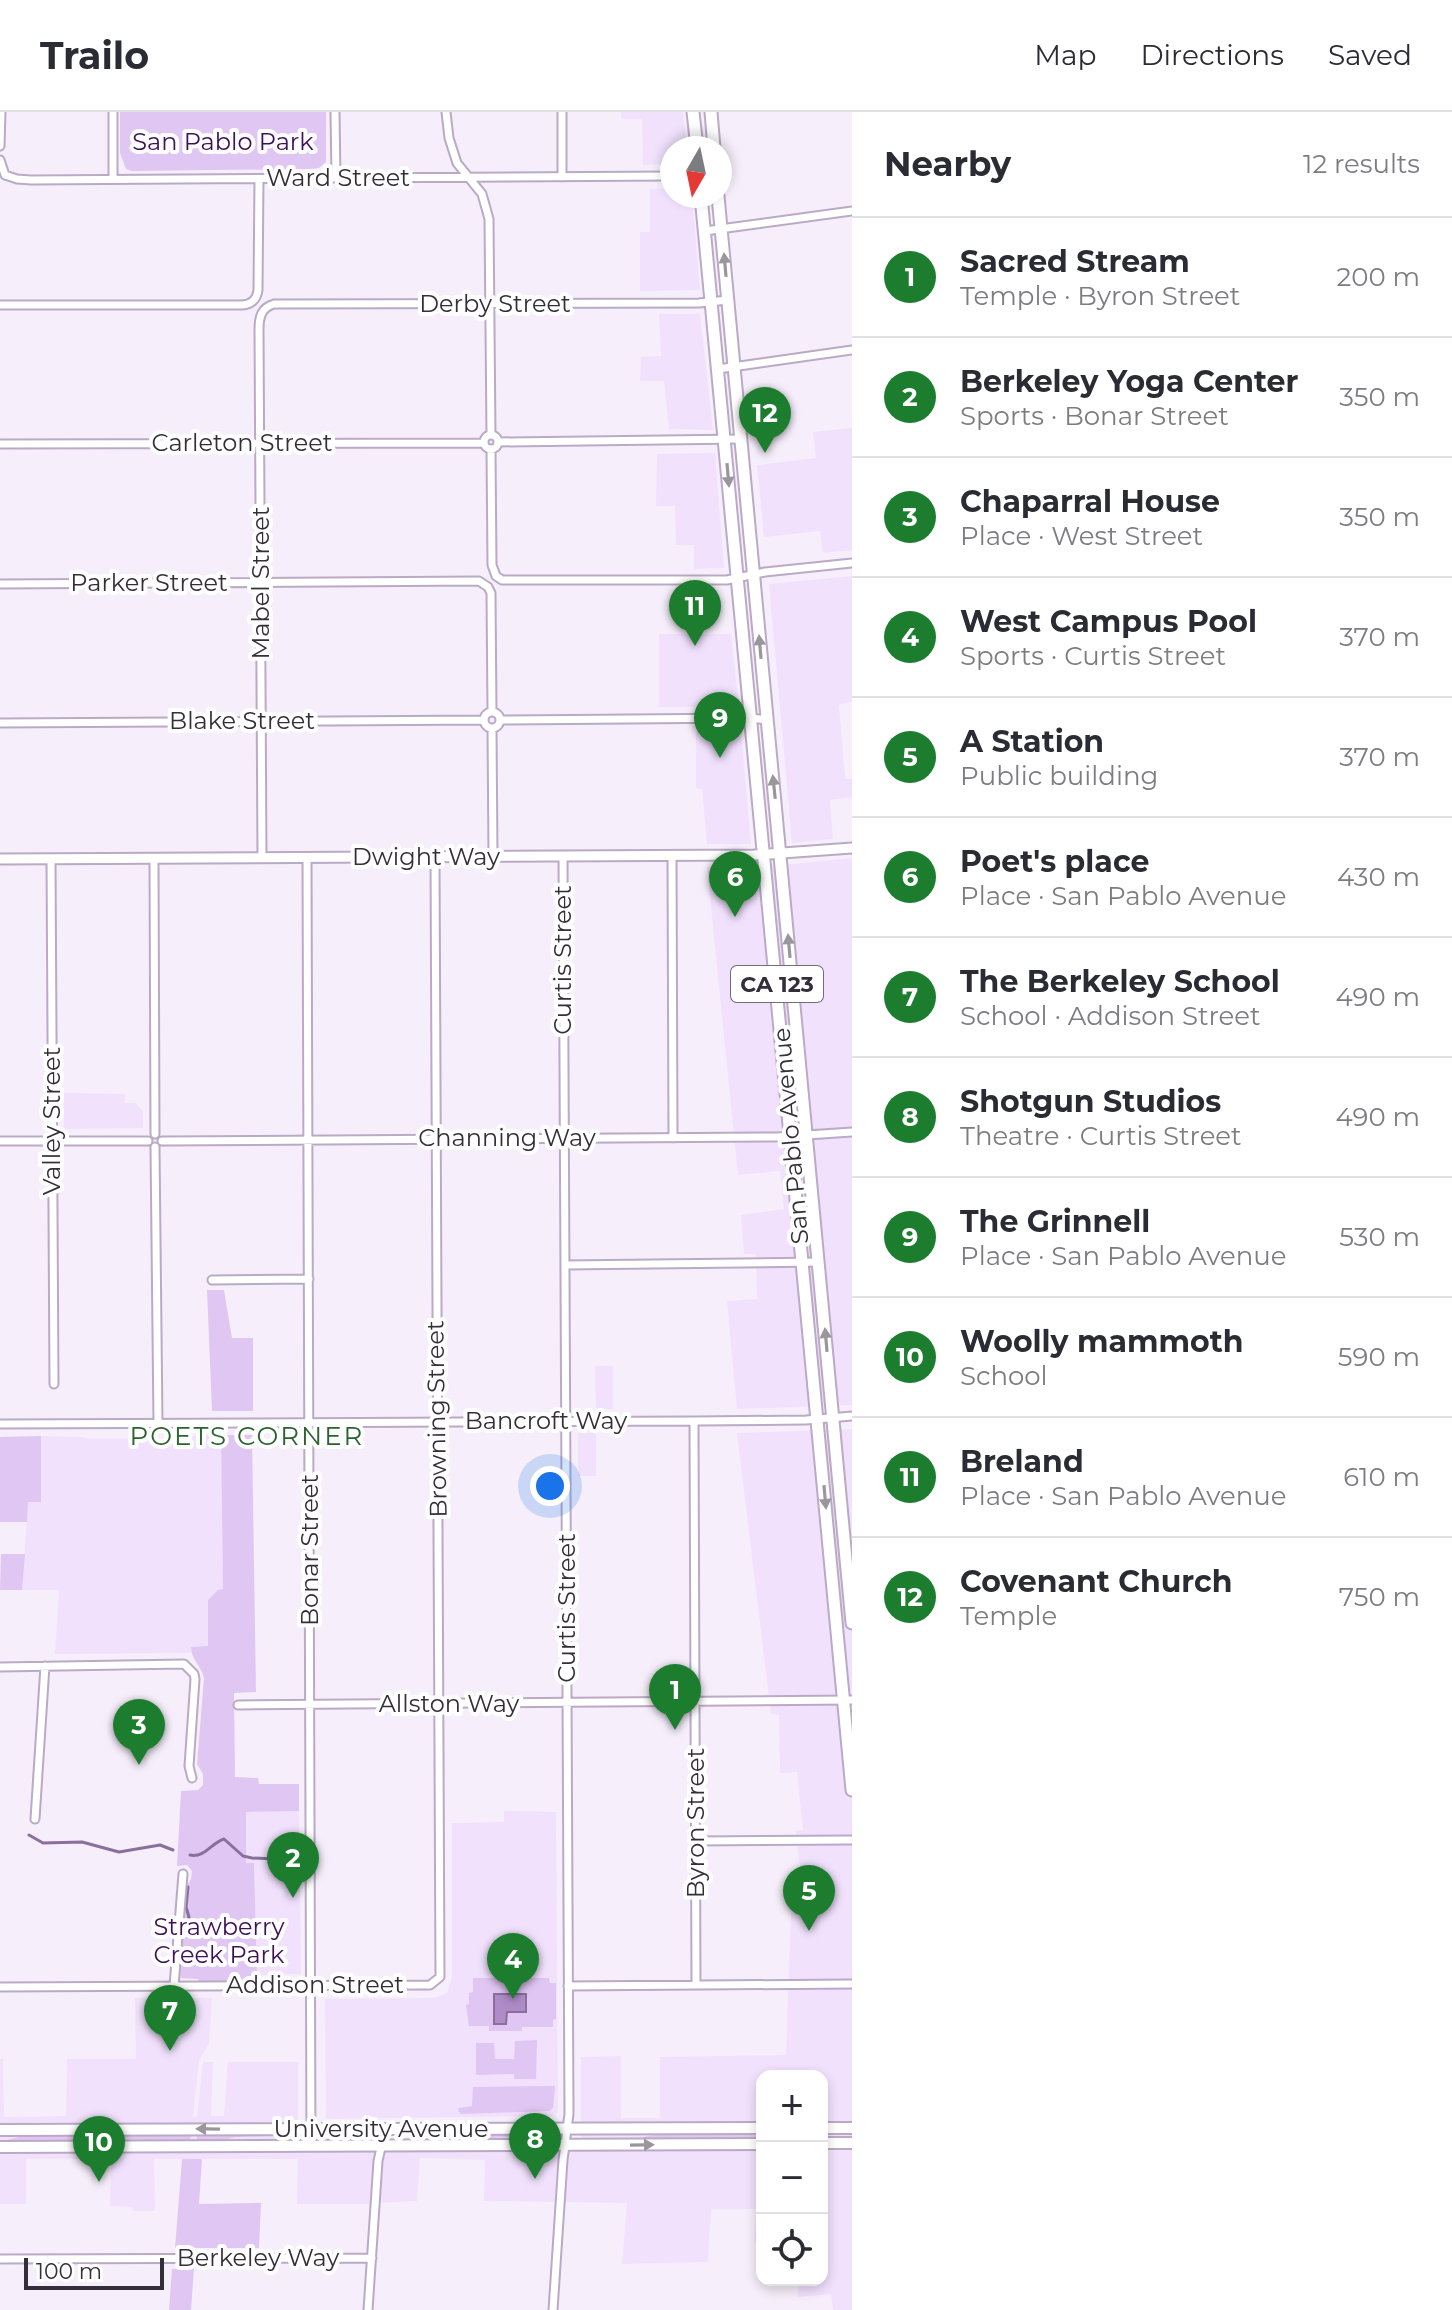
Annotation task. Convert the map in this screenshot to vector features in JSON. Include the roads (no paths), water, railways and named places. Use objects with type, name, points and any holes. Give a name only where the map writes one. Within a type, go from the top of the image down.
[{"type":"main road","points":[[693,112],[696,136]]},
{"type":"main road","points":[[711,112],[713,136]]},
{"type":"main road","name":"San Pablo Avenue","points":[[702,208],[817,1419],[848,1700],[852,1790]]},
{"type":"main road","name":"San Pablo Avenue","points":[[719,208],[852,1623]]},
{"type":"main road","name":"University Avenue","points":[[0,2130],[756,2128]]},
{"type":"main road","points":[[828,2128],[852,2128]]},
{"type":"main road","points":[[828,2143],[852,2143]]},
{"type":"main road","name":"University Avenue","points":[[0,2147],[756,2144]]},
{"type":"street","points":[[0,146],[1,112]]},
{"type":"street","points":[[113,112],[113,179]]},
{"type":"street","points":[[335,112],[336,178]]},
{"type":"street","points":[[446,112],[449,138],[457,163],[482,194],[489,219],[491,435],[498,442],[741,439]]},
{"type":"street","points":[[562,112],[562,177]]},
{"type":"street","name":"Ward Street","points":[[0,160],[5,175],[17,179],[660,176]]},
{"type":"street","points":[[0,305],[241,305],[254,300],[258,290],[259,179]]},
{"type":"street","points":[[705,231],[852,211]]},
{"type":"street","name":"Derby Street","points":[[263,310],[274,304],[728,300]]},
{"type":"street","name":"Mabel Street","points":[[262,858],[259,330],[263,310]]},
{"type":"street","points":[[718,369],[852,350]]},
{"type":"street","points":[[491,435],[485,437],[483,443],[491,450]]},
{"type":"street","points":[[491,450],[498,442]]},
{"type":"street","name":"Carleton Street","points":[[0,444],[483,443]]},
{"type":"street","points":[[491,450],[492,565],[498,578],[524,581],[727,580],[852,563]]},
{"type":"street","name":"Parker Street","points":[[0,584],[474,581],[488,587],[491,600],[492,712]]},
{"type":"street","points":[[492,728],[484,720],[487,714],[497,714],[500,720]]},
{"type":"street","name":"Blake Street","points":[[0,723],[484,720]]},
{"type":"street","points":[[500,720],[767,720]]},
{"type":"street","points":[[492,728],[500,720]]},
{"type":"street","points":[[492,728],[493,857]]},
{"type":"street","name":"Dwight Way","points":[[0,859],[765,855],[852,848]]},
{"type":"street","name":"Curtis Street","points":[[553,2310],[564,2145],[569,2114],[563,856]]},
{"type":"street","points":[[672,856],[673,1138]]},
{"type":"street","name":"Browning Street","points":[[435,857],[438,1981]]},
{"type":"street","points":[[154,858],[155,1134],[162,1141],[155,1147]]},
{"type":"street","name":"Bonar Street","points":[[307,858],[311,2146]]},
{"type":"street","name":"Valley Street","points":[[51,859],[54,1384]]},
{"type":"street","name":"Channing Way","points":[[162,1141],[791,1137],[852,1132]]},
{"type":"street","points":[[148,1141],[155,1134]]},
{"type":"street","points":[[0,1141],[148,1141],[155,1147],[158,1423]]},
{"type":"street","points":[[565,1265],[819,1262]]},
{"type":"street","points":[[212,1280],[309,1279]]},
{"type":"street","name":"Bancroft Way","points":[[0,1424],[694,1421],[852,1416]]},
{"type":"street","name":"Byron Street","points":[[694,1421],[696,1985]]},
{"type":"street","points":[[0,1667],[184,1664],[194,1674],[189,1766],[192,1778]]},
{"type":"street","points":[[35,1819],[45,1666]]},
{"type":"street","name":"Allston Way","points":[[238,1705],[848,1700]]},
{"type":"street","points":[[696,1841],[852,1840]]},
{"type":"street","points":[[174,1986],[183,1874]]},
{"type":"street","name":"Addison Street","points":[[0,1987],[430,1985],[438,1981]]},
{"type":"street","points":[[568,1986],[852,1984]]},
{"type":"street","points":[[368,2310],[380,2146],[385,2130]]},
{"type":"street","name":"Berkeley Way","points":[[0,2259],[372,2258]]},
{"type":"waterway","points":[[29,1835],[43,1843],[82,1842],[119,1852],[160,1845],[173,1850]]},
{"type":"waterway","points":[[190,1855],[200,1854],[224,1839],[243,1856],[297,1860]]},
{"type":"waterway","points":[[184,1926],[189,1917],[186,1907],[188,1887]]},
{"type":"place","name":"Covenant Church","points":[[765,453]]},
{"type":"place","name":"Breland","points":[[695,646]]},
{"type":"place","name":"The Grinnell","points":[[720,758]]},
{"type":"place","name":"Poet's place","points":[[735,917]]},
{"type":"place","name":"Sacred Stream","points":[[675,1730]]},
{"type":"place","name":"Chaparral House","points":[[139,1765]]},
{"type":"place","name":"Berkeley Yoga Center","points":[[293,1898]]},
{"type":"place","name":"A Station","points":[[809,1931]]},
{"type":"place","name":"West Campus Pool","points":[[513,1999]]},
{"type":"place","name":"The Berkeley School","points":[[170,2051]]},
{"type":"place","name":"Shotgun Studios","points":[[535,2179]]},
{"type":"place","name":"Woolly mammoth","points":[[99,2182]]},
{"type":"district","name":"POETS CORNER","points":[[247,1436]]},
{"type":"park label","name":"San Pablo Park","points":[[223,142]]},
{"type":"park label","name":"Strawberry Creek Park","points":[[219,1941]]}]
